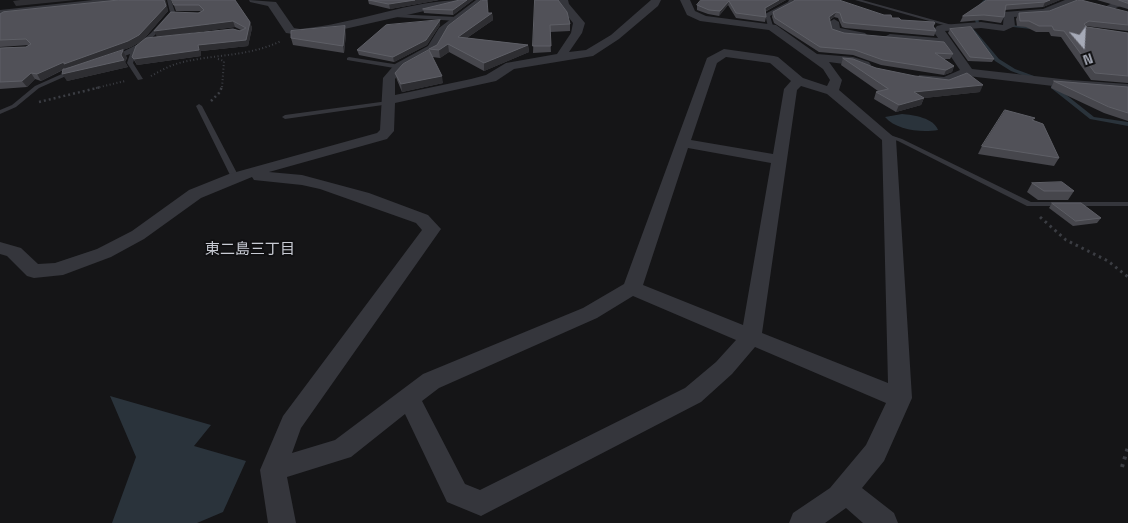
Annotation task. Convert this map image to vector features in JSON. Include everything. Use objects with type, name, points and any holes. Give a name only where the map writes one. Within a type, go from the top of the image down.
[{"type":"street","points":[[0,8],[7,0]]},
{"type":"street","points":[[0,13],[129,0]]},
{"type":"street","points":[[254,0],[272,4],[290,31],[296,32],[343,26],[460,0]]},
{"type":"street","points":[[0,248],[14,252],[34,271],[56,270],[104,253],[138,235],[196,194],[235,177],[382,136],[387,131],[389,78],[400,67],[432,48],[443,30],[483,0]]},
{"type":"street","points":[[561,57],[578,31],[579,23],[564,6],[563,0]]},
{"type":"street","points":[[388,102],[472,84],[491,78],[510,66],[536,60],[588,53],[615,37],[654,4],[656,0]]},
{"type":"street","points":[[684,0],[691,13],[704,19],[770,26],[833,72],[836,80],[832,91]]},
{"type":"street","points":[[1106,9],[1127,0]]},
{"type":"street","points":[[968,72],[939,31],[941,28],[981,25],[1004,28],[1009,26],[1008,14],[1045,12],[1083,2],[1128,14]]},
{"type":"street","points":[[815,57],[853,60],[877,69],[874,44],[869,36],[843,34],[835,30],[834,22]]},
{"type":"street","points":[[874,44],[947,42]]},
{"type":"street","points":[[273,470],[342,449],[431,381],[590,313],[632,288],[712,61],[724,53],[774,60],[798,81],[832,91],[889,139],[900,398],[875,453],[839,497],[803,523]]},
{"type":"street","points":[[912,77],[946,81],[956,75],[968,72],[1070,84],[1128,88]]},
{"type":"street","points":[[409,398],[456,493],[481,504],[693,396],[724,368],[751,337],[790,89],[798,81]]},
{"type":"street","points":[[682,143],[779,160]]},
{"type":"street","points":[[235,177],[282,176],[334,186],[422,219],[432,228],[291,423],[273,470],[282,523]]},
{"type":"street","points":[[632,288],[900,398]]},
{"type":"street","points":[[844,490],[884,523]]},
{"type":"lane","points":[[103,61],[134,50],[147,41],[173,11],[169,0]]},
{"type":"lane","points":[[770,26],[767,15],[790,3],[791,0]]},
{"type":"lane","points":[[857,0],[956,27]]},
{"type":"lane","points":[[171,14],[178,14]]},
{"type":"lane","points":[[394,15],[457,19]]},
{"type":"lane","points":[[147,41],[157,40]]},
{"type":"lane","points":[[134,50],[130,62],[140,78]]},
{"type":"lane","points":[[349,59],[400,67]]},
{"type":"lane","points":[[0,112],[11,107],[37,87],[56,77],[78,69]]},
{"type":"lane","points":[[285,117],[388,102]]},
{"type":"lane","points":[[199,106],[235,177]]},
{"type":"lane","points":[[884,135],[900,140],[1030,204],[1128,204]]},
{"type":"path","points":[[11,107],[59,99],[140,78],[181,63],[215,59],[275,45],[296,32]]},
{"type":"path","points":[[199,106],[215,98],[222,89],[225,74],[224,61],[215,59]]},
{"type":"path","points":[[1030,204],[1052,231],[1068,242],[1116,264],[1128,277]]},
{"type":"path","points":[[1122,467],[1128,447]]},
{"type":"shaded area","points":[[902,114],[918,116],[928,120],[938,130],[909,130],[896,125],[885,117]]},
{"type":"shaded area","points":[[110,396],[211,425],[194,446],[246,461],[223,512],[197,523],[112,523],[136,457]]},
{"type":"building","points":[[119,0],[164,0],[166,6],[139,35],[128,41],[64,64],[64,62],[37,74],[31,73],[22,81],[0,82],[0,48],[26,47],[31,44],[26,39],[0,40],[0,14],[3,12]]},
{"type":"building","points":[[172,0],[235,0],[250,22],[246,40],[198,45],[199,50],[134,59],[132,57],[136,46],[146,38],[233,29],[240,31],[246,28],[233,21],[154,31],[171,12],[199,13],[204,10],[199,5],[174,5]]},
{"type":"building","points":[[369,0],[415,0],[389,4]]},
{"type":"building","points":[[467,0],[453,10],[423,9]]},
{"type":"building","points":[[482,0],[487,0],[488,13],[492,13],[458,37],[528,45],[484,63],[448,44],[439,50],[429,49],[437,45],[448,26]]},
{"type":"building","points":[[535,0],[558,0],[567,12],[570,24],[550,25],[551,46],[533,46]]},
{"type":"building","points":[[701,0],[779,0],[765,8],[766,17],[736,13],[729,1],[720,11],[709,10],[697,5]]},
{"type":"building","points":[[794,0],[839,0],[884,15],[891,15],[892,18],[934,22],[933,26],[936,31],[847,23],[843,22],[840,13],[836,12],[829,17],[832,29],[844,33],[944,42],[953,54],[935,53],[954,66],[946,70],[883,60],[855,50],[820,47],[775,18],[773,12]]},
{"type":"building","points":[[987,0],[1050,0],[1006,5],[1004,17],[984,15],[963,16]]},
{"type":"building","points":[[1078,0],[1128,12],[1128,25],[1089,21],[1084,24],[1087,27],[1128,33],[1128,76],[1095,73],[1064,31],[1054,30],[1052,26],[1039,26],[1029,21],[1020,21],[1019,13],[1049,11]]},
{"type":"building","points":[[440,20],[426,40],[393,57],[357,50],[386,25]]},
{"type":"building","points":[[345,26],[343,46],[291,38],[291,31]]},
{"type":"building","points":[[971,27],[994,59],[970,57],[950,29]]},
{"type":"building","points":[[123,50],[121,55],[124,60],[62,74],[63,69]]},
{"type":"building","points":[[429,50],[442,76],[401,84],[395,73],[403,64]]},
{"type":"building","points":[[843,58],[853,59],[876,68],[915,76],[949,80],[967,73],[983,85],[914,92],[924,98],[899,105],[876,92],[888,89]]},
{"type":"building","points":[[1054,81],[1128,87],[1128,113],[1109,107]]},
{"type":"building","points":[[1005,110],[1035,118],[1032,120],[1043,124],[1059,158],[982,146]]},
{"type":"building","points":[[1062,182],[1074,191],[1044,191],[1032,183]]},
{"type":"building","points":[[1052,203],[1081,203],[1101,218],[1076,221]]},
{"type":"waterway","points":[[977,23],[977,10],[986,0]]},
{"type":"waterway","points":[[1013,26],[1040,29]]},
{"type":"waterway","points":[[971,28],[997,60],[1013,70],[1032,77]]},
{"type":"waterway","points":[[1053,87],[1092,118],[1128,124]]},
{"type":"district","name":"東二島三丁目","points":[[250,250]]}]
